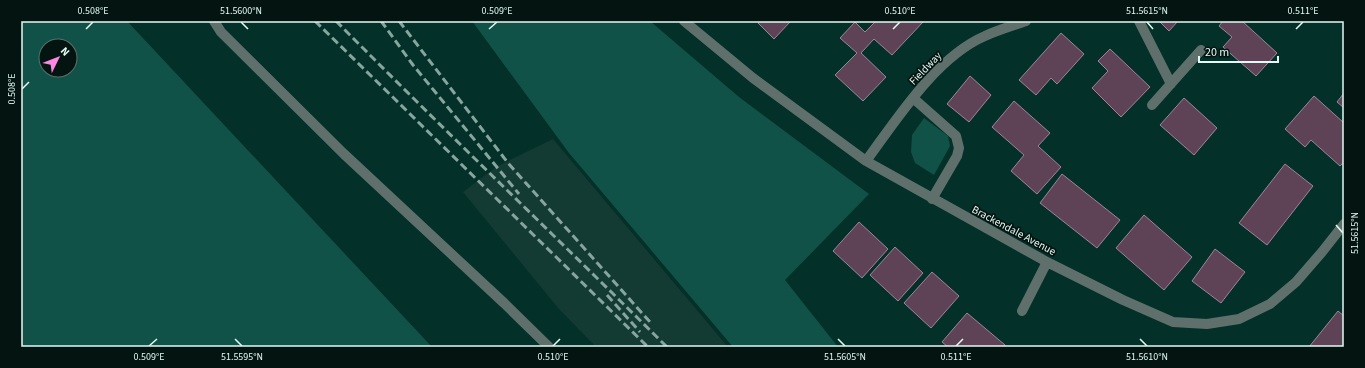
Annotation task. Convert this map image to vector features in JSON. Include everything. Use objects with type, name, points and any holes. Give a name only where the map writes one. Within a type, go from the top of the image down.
[{"type":"street","points":[[214,21],[221,32],[344,154],[549,347]]},
{"type":"street","name":"Brackendale Avenue","points":[[684,21],[752,78],[866,161],[1047,262],[1123,300],[1173,322],[1207,324],[1240,319],[1270,304],[1296,282],[1344,224]]},
{"type":"street","name":"Fieldway","points":[[866,161],[913,98],[949,59],[985,36],[1026,21]]},
{"type":"street","points":[[1139,21],[1171,84]]},
{"type":"street","points":[[1152,105],[1201,50]]},
{"type":"street","points":[[913,98],[956,136],[959,148],[957,156],[932,199]]},
{"type":"street","points":[[1022,311],[1047,262]]},
{"type":"shaded area","points":[[553,139],[728,347],[596,347],[559,309],[463,192],[496,167]]},
{"type":"green space","points":[[21,21],[127,21],[432,347],[21,347]]},
{"type":"green space","points":[[472,21],[650,21],[739,97],[869,194],[785,280],[838,347],[733,347],[569,153]]},
{"type":"green space","points":[[924,118],[948,136],[950,146],[934,175],[915,163],[911,152],[912,135]]},
{"type":"building","points":[[760,21],[790,22],[774,39],[758,23]]},
{"type":"building","points":[[876,21],[924,21],[892,55],[874,39],[861,53],[886,77],[863,101],[835,75],[857,53],[840,38],[855,22],[865,32]]},
{"type":"building","points":[[1159,21],[1178,21],[1169,31]]},
{"type":"building","points":[[1223,21],[1242,21],[1277,53],[1256,76],[1223,47],[1232,37],[1219,26]]},
{"type":"building","points":[[1061,33],[1084,54],[1057,84],[1051,78],[1036,95],[1019,80]]},
{"type":"building","points":[[1110,49],[1150,87],[1121,117],[1092,88],[1108,71],[1098,61]]},
{"type":"building","points":[[970,76],[991,95],[969,122],[947,104]]},
{"type":"building","points":[[1344,93],[1344,108],[1337,102]]},
{"type":"building","points":[[1314,96],[1344,123],[1344,162],[1340,166],[1311,140],[1305,147],[1285,129]]},
{"type":"building","points":[[1184,98],[1217,128],[1194,155],[1160,125]]},
{"type":"building","points":[[1014,101],[1050,133],[1038,146],[1061,167],[1037,194],[1011,171],[1024,155],[992,127]]},
{"type":"building","points":[[1285,164],[1313,186],[1267,245],[1239,223]]},
{"type":"building","points":[[1062,174],[1120,220],[1097,248],[1040,203]]},
{"type":"building","points":[[1144,215],[1192,257],[1164,290],[1116,248]]},
{"type":"building","points":[[859,222],[888,249],[862,278],[833,251]]},
{"type":"building","points":[[895,247],[923,273],[898,301],[870,275]]},
{"type":"building","points":[[1215,249],[1245,272],[1221,303],[1192,281]]},
{"type":"building","points":[[932,272],[959,296],[931,328],[904,303]]},
{"type":"building","points":[[1338,311],[1344,316],[1344,347],[1309,347]]},
{"type":"building","points":[[967,313],[1005,345],[1004,347],[948,347],[942,342]]},
{"type":"railway","points":[[315,21],[648,347]]},
{"type":"railway","points":[[336,21],[667,347]]},
{"type":"railway","points":[[381,21],[413,65],[519,194]]},
{"type":"railway","points":[[399,21],[508,163],[650,322]]},
{"type":"railway","points":[[607,295],[640,332]]}]
